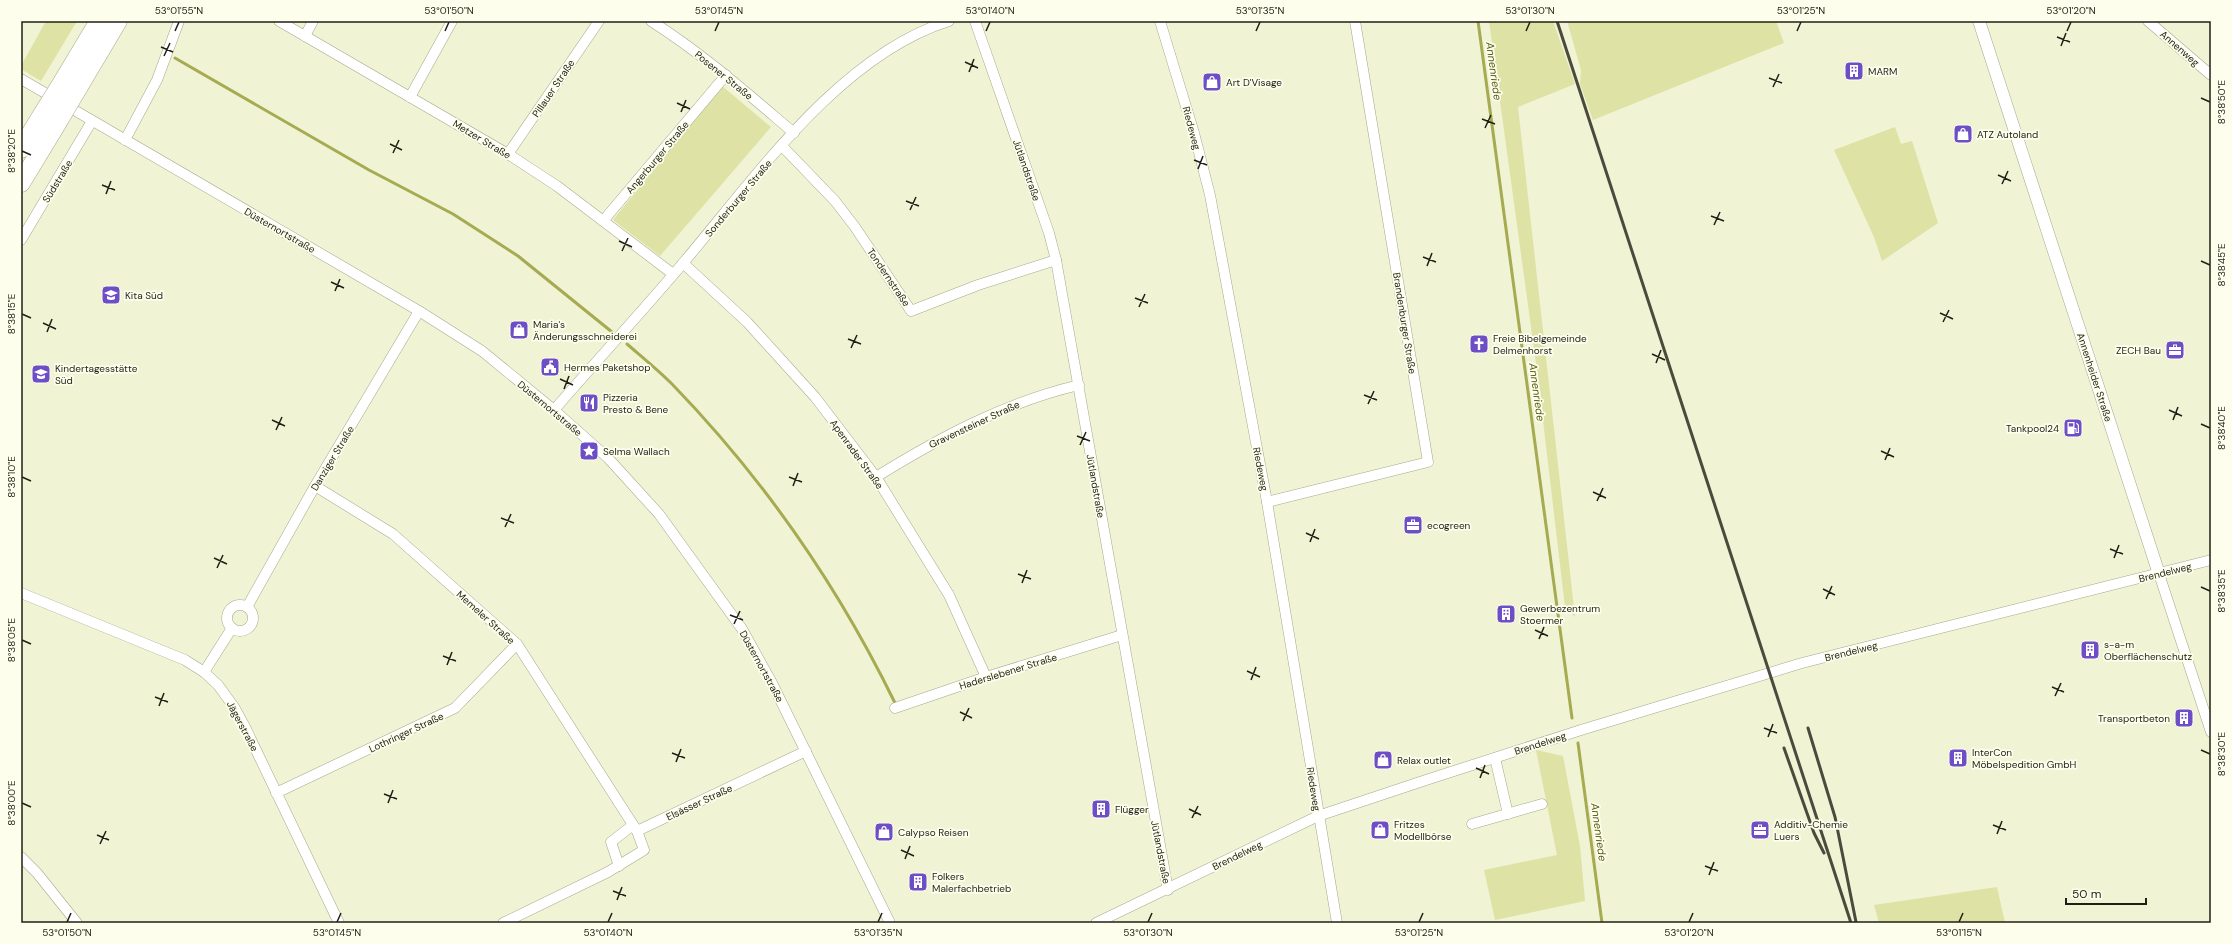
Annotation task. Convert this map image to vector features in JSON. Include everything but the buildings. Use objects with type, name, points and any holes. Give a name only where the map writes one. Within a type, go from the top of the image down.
[{"type":"highway","points":[[70,85],[99,21]]},
{"type":"highway","points":[[21,182],[50,117],[70,85],[118,21]]},
{"type":"highway","points":[[21,149],[50,117]]},
{"type":"street","points":[[124,140],[157,80],[179,21]]},
{"type":"street","name":"Metzer Straße","points":[[279,21],[508,154],[557,186],[673,274]]},
{"type":"street","points":[[304,36],[313,21]]},
{"type":"street","points":[[410,97],[452,21]]},
{"type":"street","name":"Pillauer Straße","points":[[508,154],[599,21]]},
{"type":"street","name":"Posener Straße","points":[[652,21],[674,35],[726,75],[794,133]]},
{"type":"street","name":"Sonderburger Straße","points":[[554,410],[782,146],[844,81],[877,56],[906,40],[949,21]]},
{"type":"street","name":"Jütlandstraße","points":[[975,21],[1049,233],[1056,260],[1168,890]]},
{"type":"street","name":"Riedeweg","points":[[1160,21],[1194,133],[1210,195],[1267,502],[1337,923]]},
{"type":"street","name":"Brandenburger Straße","points":[[1267,502],[1428,462],[1355,21]]},
{"type":"street","name":"Annenheider Straße","points":[[1979,21],[2211,732]]},
{"type":"street","name":"Annenweg","points":[[2148,21],[2211,75]]},
{"type":"street","name":"Angerburger Straße","points":[[603,222],[726,75]]},
{"type":"street","name":"Düsternortstraße","points":[[21,79],[419,311],[482,351],[554,410],[608,458],[658,514],[742,629],[806,751],[890,923]]},
{"type":"street","name":"Südstraße","points":[[21,240],[92,121]]},
{"type":"street","name":"Tondernstraße","points":[[782,146],[834,201],[855,227],[911,311],[978,285],[1056,260]]},
{"type":"street","name":"Apenrader Straße","points":[[683,262],[746,322],[815,397],[876,478],[948,595],[986,677]]},
{"type":"street","name":"Danziger Straße","points":[[247,607],[315,486],[419,311]]},
{"type":"street","name":"Gravensteiner Straße","points":[[876,478],[930,444],[1013,405],[1048,392],[1079,385]]},
{"type":"street","name":"Memeler Straße","points":[[315,486],[393,534],[517,644],[635,828]]},
{"type":"street","name":"Brendelweg","points":[[1096,923],[1168,890],[1318,816],[1571,733],[1802,663],[2211,560]]},
{"type":"street","name":"Jägerstraße","points":[[21,592],[169,652],[204,672],[218,685],[234,708],[339,923]]},
{"type":"street","points":[[239,605],[247,607],[252,611],[252,624],[246,630],[237,630],[232,628],[228,616],[231,609],[239,605]]},
{"type":"street","points":[[204,672],[232,628]]},
{"type":"street","name":"Haderslebener Straße","points":[[895,708],[986,677],[1122,635]]},
{"type":"street","name":"Lothringer Straße","points":[[276,792],[456,708],[517,644]]},
{"type":"street","name":"Elsässer Straße","points":[[619,866],[611,842],[635,828],[806,751]]},
{"type":"street","points":[[1496,758],[1508,814]]},
{"type":"street","points":[[1472,824],[1542,804]]},
{"type":"street","points":[[503,923],[619,866],[644,850],[635,828]]},
{"type":"street","points":[[21,857],[37,873],[77,923]]},
{"type":"green space","points":[[46,21],[77,21],[41,81],[21,69],[21,66]]},
{"type":"green space","points":[[1489,21],[1553,21],[1575,84],[1518,107],[1575,617],[1565,607],[1538,378]]},
{"type":"green space","points":[[1567,21],[1776,21],[1784,43],[1593,120],[1580,84],[1581,70]]},
{"type":"green space","points":[[722,86],[771,127],[660,256],[613,220]]},
{"type":"green space","points":[[1895,127],[1901,144],[1912,141],[1938,223],[1882,261],[1874,237],[1834,150]]},
{"type":"green space","points":[[1536,750],[1563,756],[1580,846],[1585,901],[1495,920],[1484,870],[1557,855]]},
{"type":"green space","points":[[1997,887],[2005,923],[1879,923],[1874,905]]},
{"type":"waterway","name":"Annenriede","points":[[1478,21],[1572,718]]},
{"type":"waterway","points":[[175,58],[369,170],[453,214],[518,256],[612,332]]},
{"type":"waterway","points":[[627,344],[672,384],[705,420],[768,495],[823,575],[849,617],[895,703]]},
{"type":"waterway","name":"Annenriede","points":[[1578,743],[1602,923]]},
{"type":"railway","points":[[1557,21],[1851,923]]},
{"type":"railway","points":[[1808,728],[1835,817],[1856,922]]},
{"type":"railway","points":[[1784,748],[1814,833],[1824,853]]},
{"type":"place","name":"MARM","points":[[1854,71]]},
{"type":"place","name":"Art D'Visage","points":[[1212,82]]},
{"type":"place","name":"ATZ Autoland","points":[[1963,134]]},
{"type":"place","name":"Kita Süd","points":[[111,295]]},
{"type":"place","name":"Maria's Änderungsschneiderei","points":[[519,330]]},
{"type":"place","name":"Freie Bibelgemeinde Delmenhorst","points":[[1479,344]]},
{"type":"place","name":"ZECH Bau","points":[[2175,350]]},
{"type":"place","name":"Hermes Paketshop","points":[[550,367]]},
{"type":"place","name":"Kindertagesstätte Süd","points":[[41,374]]},
{"type":"place","name":"Pizzeria Presto & Bene","points":[[589,403]]},
{"type":"place","name":"Tankpool24","points":[[2073,428]]},
{"type":"place","name":"Selma Wallach","points":[[589,451]]},
{"type":"place","name":"ecogreen","points":[[1413,525]]},
{"type":"place","name":"Gewerbezentrum Stoermer","points":[[1506,614]]},
{"type":"place","name":"s-a-m Oberflächenschutz","points":[[2090,650]]},
{"type":"place","name":"Transportbeton","points":[[2184,718]]},
{"type":"place","name":"InterCon Möbelspedition GmbH","points":[[1958,758]]},
{"type":"place","name":"Relax outlet","points":[[1383,760]]},
{"type":"place","name":"Flügger","points":[[1101,809]]},
{"type":"place","name":"Fritzes Modellbörse","points":[[1380,830]]},
{"type":"place","name":"Additiv-Chemie Luers","points":[[1760,830]]},
{"type":"place","name":"Calypso Reisen","points":[[884,832]]},
{"type":"place","name":"Folkers Malerfachbetrieb","points":[[918,882]]}]
